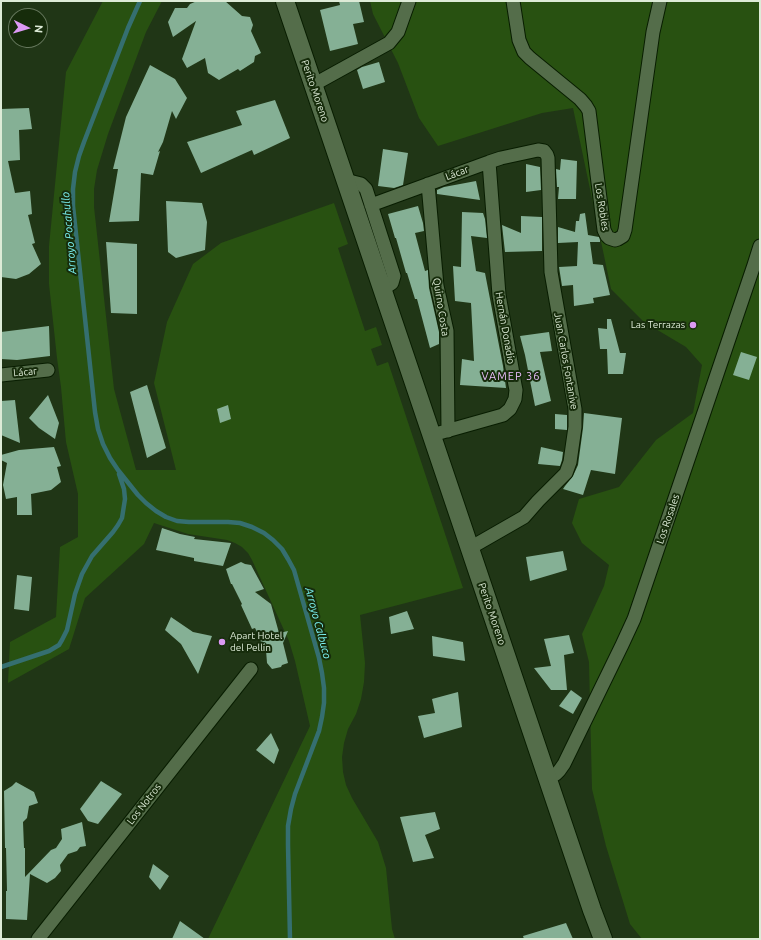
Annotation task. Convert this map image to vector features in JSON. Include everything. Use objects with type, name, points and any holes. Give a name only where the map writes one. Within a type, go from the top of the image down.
[{"type":"main road","name":"Perito Moreno","points":[[285,1],[382,288],[440,433],[470,548],[603,939]]},
{"type":"street","points":[[314,85],[389,43],[398,32],[409,1]]},
{"type":"street","name":"Los Robles","points":[[513,1],[519,40],[524,52],[580,98],[589,111],[604,230],[609,238],[615,240],[623,236],[625,230],[653,32],[660,1]]},
{"type":"street","name":"Lácar","points":[[371,205],[489,162],[535,150],[544,151]]},
{"type":"street","name":"Juan Carlos Fontanive","points":[[470,548],[524,517],[531,511],[538,501],[566,473],[570,462],[576,427],[576,409],[550,272],[548,155],[544,151]]},
{"type":"street","name":"Hernán Donadio","points":[[440,433],[502,415],[510,409],[516,395],[499,295],[489,162]]},
{"type":"street","points":[[345,180],[364,186],[367,192],[394,276],[392,283],[382,288]]},
{"type":"street","name":"Quirno Costa","points":[[428,184],[437,286],[447,331],[440,433]]},
{"type":"street","name":"Los Rosales","points":[[548,778],[556,774],[564,764],[634,619],[760,246]]},
{"type":"street","name":"Lácar","points":[[1,375],[48,370]]},
{"type":"street","name":"Los Notros","points":[[38,939],[251,669]]},
{"type":"green space","points":[[103,1],[162,1],[146,32],[108,134],[97,170],[94,189],[94,207],[114,389],[136,470],[176,470],[154,383],[167,322],[193,264],[221,243],[334,203],[348,244],[338,248],[365,331],[376,327],[382,345],[371,349],[377,366],[388,362],[463,588],[360,615],[365,663],[364,682],[361,699],[356,714],[348,729],[344,743],[342,757],[343,772],[346,785],[352,798],[378,842],[386,868],[392,929],[395,939],[208,939],[310,726],[289,641],[252,560],[242,547],[227,540],[188,534],[154,523],[144,544],[85,598],[69,649],[8,683],[10,642],[56,617],[60,547],[78,537],[78,494],[66,442],[49,284],[49,246],[66,72]]},
{"type":"green space","points":[[370,1],[760,1],[760,939],[642,939],[630,924],[606,846],[592,789],[589,662],[582,634],[604,586],[609,565],[582,543],[572,523],[579,499],[619,487],[656,440],[693,413],[702,365],[686,347],[644,322],[611,289],[573,108],[542,113],[438,146],[419,118],[398,63],[373,14]]},
{"type":"building","points":[[197,1],[225,1],[242,16],[250,17],[253,25],[251,31],[261,53],[255,56],[254,62],[240,71],[238,69],[219,80],[208,73],[205,58],[187,68],[182,59],[196,21],[173,37],[168,22],[175,8],[187,8],[190,4]]},
{"type":"building","points":[[339,1],[359,1],[364,22],[353,24],[358,44],[330,51],[320,10],[340,5]]},
{"type":"building","points":[[379,62],[385,82],[363,89],[357,70]]},
{"type":"building","points":[[150,65],[175,79],[187,98],[176,119],[172,111],[163,142],[158,152],[160,151],[153,175],[141,173],[139,221],[109,222],[118,169],[113,169],[126,117]]},
{"type":"building","points":[[275,100],[290,138],[254,155],[252,150],[201,173],[187,142],[242,125],[236,111]]},
{"type":"building","points":[[29,108],[32,129],[19,130],[20,160],[8,161],[15,193],[30,191],[32,214],[28,215],[35,243],[32,244],[41,264],[29,274],[16,279],[1,277],[1,109]]},
{"type":"building","points":[[383,149],[408,153],[403,185],[394,188],[378,186]]},
{"type":"building","points":[[561,159],[577,161],[576,199],[558,199],[559,187],[557,187],[556,169],[560,170]]},
{"type":"building","points":[[526,164],[540,167],[541,190],[526,192]]},
{"type":"building","points":[[476,181],[480,200],[437,194],[437,190],[444,187]]},
{"type":"building","points":[[166,201],[202,203],[207,222],[205,250],[176,258],[168,252]]},
{"type":"building","points":[[418,206],[424,231],[415,233],[425,271],[428,270],[429,288],[439,332],[439,344],[430,348],[417,299],[415,299],[406,273],[388,214]]},
{"type":"building","points":[[462,212],[483,213],[485,219],[487,238],[471,236],[476,271],[485,273],[506,388],[460,385],[462,359],[474,361],[471,303],[455,301],[453,266],[461,267]]},
{"type":"building","points":[[585,213],[588,235],[599,237],[600,240],[600,242],[590,242],[593,264],[603,265],[610,295],[593,298],[594,303],[574,306],[573,285],[562,286],[559,267],[577,266],[578,242],[558,243],[558,227],[575,232],[576,221],[579,221],[580,214]]},
{"type":"building","points":[[521,216],[542,217],[542,251],[505,252],[502,225],[521,233]]},
{"type":"building","points":[[106,242],[137,244],[137,314],[111,313]]},
{"type":"building","points":[[607,319],[611,319],[620,353],[626,353],[623,374],[608,374],[607,349],[600,349],[598,328],[607,329]]},
{"type":"building","points":[[49,326],[50,356],[17,360],[1,359],[1,332]]},
{"type":"building","points":[[549,332],[552,351],[540,352],[551,401],[535,406],[520,336]]},
{"type":"building","points":[[741,352],[757,357],[749,380],[733,375]]},
{"type":"building","points":[[147,385],[166,448],[147,458],[130,392]]},
{"type":"building","points":[[48,395],[59,423],[55,439],[39,428],[29,418]]},
{"type":"building","points":[[15,400],[20,443],[1,435],[1,401]]},
{"type":"building","points":[[228,405],[231,419],[220,423],[217,409]]},
{"type":"building","points":[[584,413],[622,418],[615,474],[591,470],[583,495],[563,489],[573,476],[578,465]]},
{"type":"building","points":[[555,414],[567,415],[567,430],[555,429]]},
{"type":"building","points":[[54,447],[61,466],[57,467],[61,482],[51,490],[31,494],[32,515],[17,515],[17,497],[6,499],[3,485],[7,463],[1,460],[1,455],[19,450]]},
{"type":"building","points":[[541,447],[563,452],[560,466],[538,464]]},
{"type":"building","points":[[162,528],[195,537],[194,539],[231,543],[223,566],[194,561],[194,558],[156,550]]},
{"type":"building","points":[[563,551],[567,570],[530,581],[526,557]]},
{"type":"building","points":[[241,562],[251,565],[264,589],[255,592],[271,604],[279,633],[288,631],[283,643],[288,663],[282,665],[281,667],[272,669],[267,663],[266,650],[262,646],[255,628],[252,629],[241,605],[242,604],[231,584],[226,569]]},
{"type":"building","points":[[17,575],[32,577],[29,611],[14,609]]},
{"type":"building","points":[[407,611],[414,629],[391,634],[389,617]]},
{"type":"building","points":[[171,617],[193,632],[212,636],[198,674],[181,644],[165,630]]},
{"type":"building","points":[[569,635],[574,653],[564,655],[567,690],[551,690],[534,668],[551,666],[544,639]]},
{"type":"building","points":[[432,636],[463,642],[465,661],[433,656]]},
{"type":"building","points":[[571,690],[582,698],[573,714],[559,706]]},
{"type":"building","points":[[458,692],[462,727],[424,738],[418,716],[435,713],[432,699]]},
{"type":"building","points":[[271,733],[279,750],[274,764],[256,750]]},
{"type":"building","points":[[101,781],[122,794],[98,824],[88,821],[80,809]]},
{"type":"building","points":[[16,782],[34,792],[38,803],[29,806],[27,818],[23,822],[25,877],[51,850],[56,848],[62,839],[61,829],[82,822],[86,846],[80,847],[77,851],[68,854],[60,865],[61,871],[55,878],[47,883],[30,874],[27,920],[6,919],[7,891],[4,791]]},
{"type":"building","points":[[435,812],[440,829],[425,835],[434,858],[413,862],[400,817]]},
{"type":"building","points":[[153,864],[169,876],[160,890],[149,877]]},
{"type":"building","points":[[180,921],[205,939],[172,939]]},
{"type":"building","points":[[566,923],[573,939],[524,939],[523,936]]},
{"type":"waterway","name":"Arroyo Calbuco","points":[[140,1],[128,28],[79,156],[73,189],[73,206],[95,412],[98,429],[110,458],[138,495],[156,511],[177,521],[228,522],[240,523],[252,527],[264,533],[282,549],[294,570],[319,658],[324,688],[324,703],[319,731],[295,794],[288,826],[290,939]]},
{"type":"waterway","points":[[1,667],[49,651],[59,645],[67,630],[75,594],[82,574],[92,556],[113,532],[122,518],[125,499],[124,489],[119,474]]},
{"type":"place","name":"Las Terrazas","points":[[693,325]]},
{"type":"place","name":"Apart Hotel del Pellin","points":[[222,642]]},
{"type":"district","name":"VAMEP 36","points":[[511,376]]},
{"type":"water label","name":"Arroyo Pocahullo","points":[[69,233]]}]
